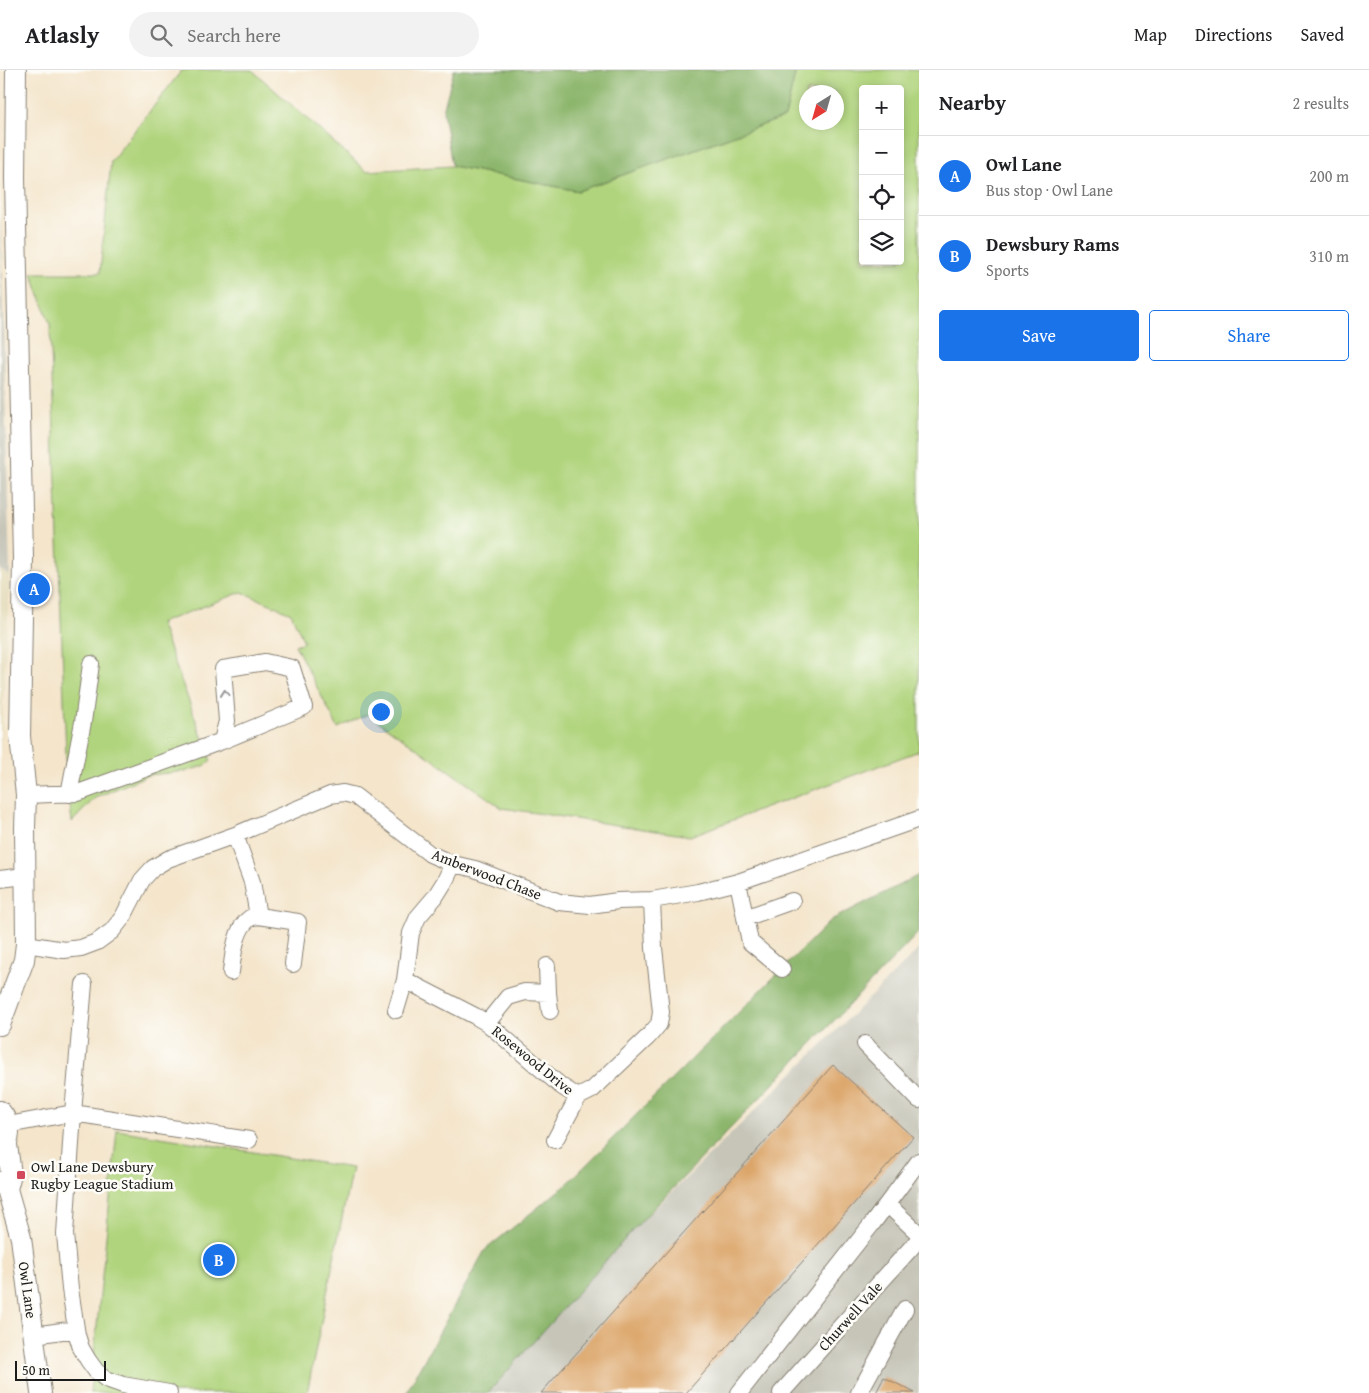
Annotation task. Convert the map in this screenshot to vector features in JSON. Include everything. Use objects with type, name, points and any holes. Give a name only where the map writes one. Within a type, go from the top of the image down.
[{"type":"main road","points":[[0,1025],[24,960],[26,944],[26,795],[20,736],[23,558],[15,178],[16,70]]},
{"type":"main road","name":"Owl Lane","points":[[4,1118],[9,1136],[3,1149],[11,1174],[3,1185],[21,1238],[41,1393]]},
{"type":"street","points":[[26,795],[78,793],[222,741],[304,707],[292,668],[265,662],[223,669],[227,720],[222,741]]},
{"type":"street","points":[[69,794],[92,664]]},
{"type":"street","name":"Amberwood Chase","points":[[26,944],[64,950],[81,948],[97,942],[112,931],[123,917],[142,880],[152,868],[168,859],[235,835],[330,795],[343,792],[355,796],[430,854],[560,902],[590,905],[618,901],[652,900],[698,892],[738,882],[919,819]]},
{"type":"street","points":[[235,835],[252,882],[258,916]]},
{"type":"street","points":[[396,1010],[405,980],[411,933],[418,917],[440,889],[453,864]]},
{"type":"street","points":[[0,879],[25,876]]},
{"type":"street","points":[[738,882],[750,942],[782,970]]},
{"type":"street","name":"Rosewood Drive","points":[[555,1140],[578,1097],[592,1090],[648,1037],[659,1024],[660,1012],[652,900]]},
{"type":"street","points":[[745,918],[792,902]]},
{"type":"street","points":[[231,972],[236,942],[241,928],[250,918],[258,916],[298,922],[293,964]]},
{"type":"street","points":[[547,966],[550,1011]]},
{"type":"street","name":"Rosewood Drive","points":[[405,980],[487,1023],[561,1086],[578,1097]]},
{"type":"street","points":[[84,984],[73,1114],[66,1234],[70,1289],[76,1329],[81,1348],[88,1360],[96,1371],[106,1379],[123,1385],[169,1393]]},
{"type":"street","name":"Rosewood Drive","points":[[487,1023],[508,997],[525,992],[548,993]]},
{"type":"street","points":[[864,1044],[919,1100]]},
{"type":"street","points":[[4,1118],[73,1114],[249,1140]]},
{"type":"street","points":[[739,1393],[919,1161]]},
{"type":"street","points":[[887,1204],[919,1234]]},
{"type":"street","name":"Churwell Vale","points":[[788,1391],[919,1239]]},
{"type":"street","points":[[860,1393],[905,1309]]},
{"type":"street","points":[[34,1336],[76,1329]]},
{"type":"shaded area","points":[[0,201],[10,576],[0,570]]},
{"type":"shaded area","points":[[0,570],[10,576],[0,757]]},
{"type":"shaded area","points":[[919,949],[919,1393],[488,1393],[633,1230]]},
{"type":"green space","points":[[182,70],[252,70],[366,171],[452,166],[578,191],[785,117],[796,70],[919,70],[919,751],[690,836],[502,808],[368,714],[338,728],[295,645],[304,642],[291,613],[242,592],[160,623],[211,761],[204,766],[187,771],[148,775],[95,798],[72,822],[67,781],[50,324],[32,273],[100,273],[111,161]]},
{"type":"green space","points":[[454,70],[796,70],[785,117],[578,191],[452,166],[443,111]]},
{"type":"green space","points":[[919,875],[919,932],[633,1230],[488,1393],[406,1393],[485,1250],[567,1184],[831,920]]},
{"type":"green space","points":[[117,1130],[352,1168],[307,1393],[90,1393]]},
{"type":"building","points":[[833,1065],[913,1137],[686,1393],[541,1393]]},
{"type":"building","points":[[884,1377],[915,1393],[876,1393]]},
{"type":"place","name":"Owl Lane","points":[[34,589]]},
{"type":"place","name":"Owl Lane Dewsbury Rugby League Stadium","points":[[21,1175]]},
{"type":"place","name":"Dewsbury Rams","points":[[219,1260]]}]
